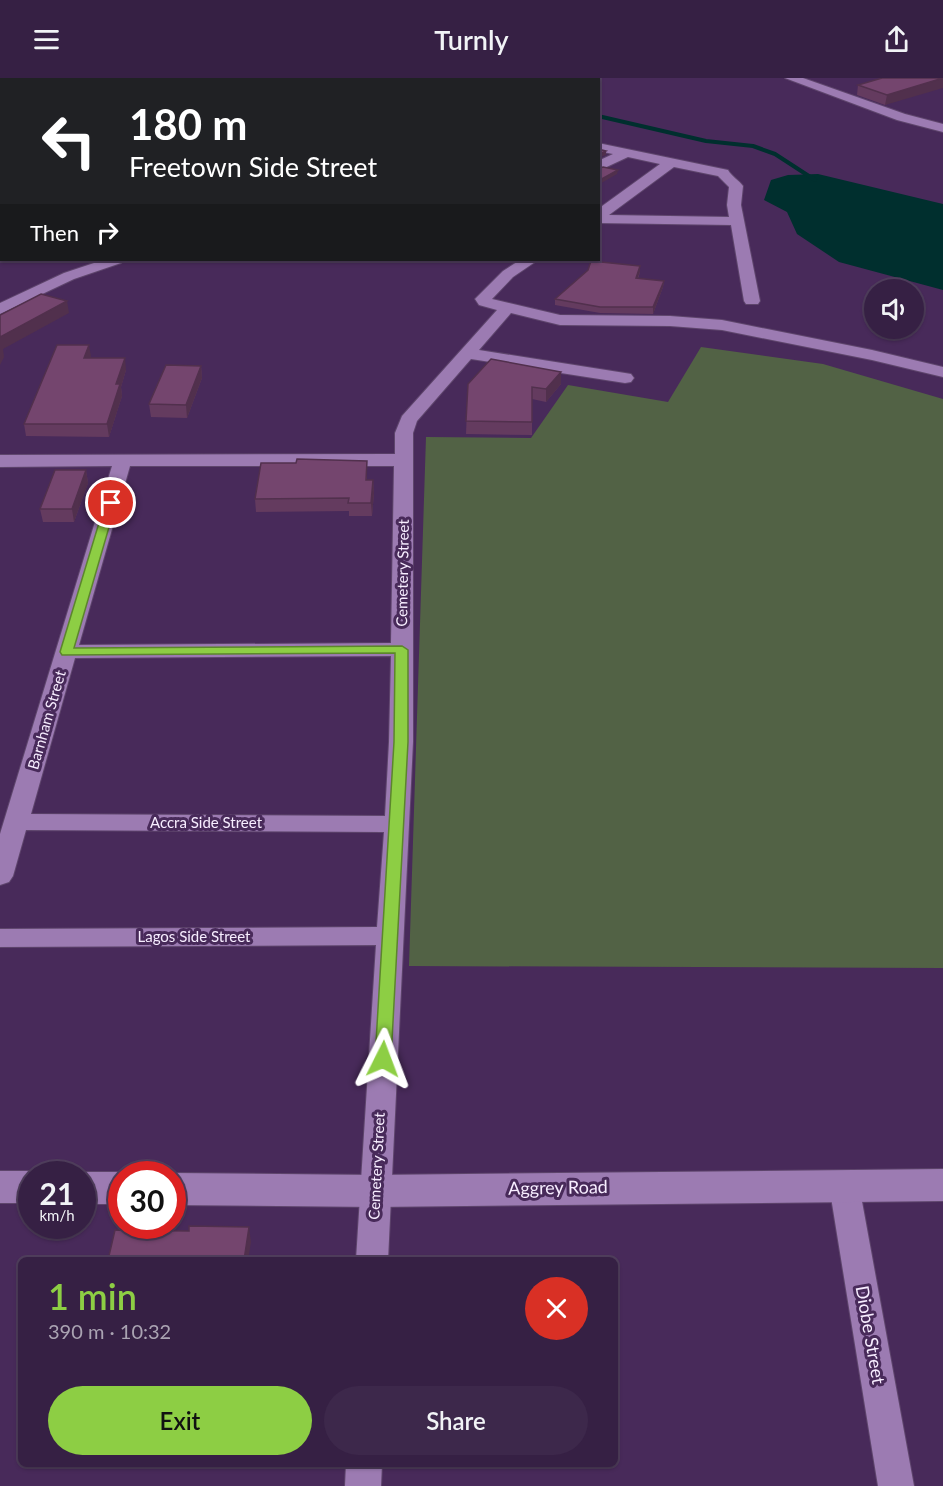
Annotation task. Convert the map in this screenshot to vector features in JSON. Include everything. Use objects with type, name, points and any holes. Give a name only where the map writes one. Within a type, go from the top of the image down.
[{"type":"street","points":[[791,78],[901,117],[943,128]]},
{"type":"street","points":[[600,147],[723,173],[727,180],[736,186],[734,205],[752,301]]},
{"type":"street","points":[[600,166],[626,153]]},
{"type":"street","points":[[600,216],[670,163]]},
{"type":"street","points":[[600,218],[737,222]]},
{"type":"street","points":[[0,309],[69,276],[113,261]]},
{"type":"street","points":[[528,261],[508,274],[483,300],[567,321],[670,321],[722,325],[872,355],[943,372]]},
{"type":"street","name":"Cemetery Street","points":[[372,1257],[388,936],[401,742],[404,433],[408,420],[508,307]]},
{"type":"street","points":[[466,353],[625,378]]},
{"type":"street","name":"Barnham Street","points":[[0,876],[123,460]]},
{"type":"street","points":[[0,461],[404,460]]},
{"type":"street","points":[[67,652],[402,650]]},
{"type":"street","name":"Accra Side Street","points":[[17,822],[396,824]]},
{"type":"street","name":"Lagos Side Street","points":[[0,938],[388,936]]},
{"type":"street","name":"Diobe Street","points":[[844,1185],[896,1486]]},
{"type":"street","name":"Aggrey Road","points":[[186,1189],[375,1191],[943,1185]]},
{"type":"street","points":[[0,1187],[18,1187]]},
{"type":"street","points":[[363,1486],[364,1467]]},
{"type":"shaded area","points":[[818,174],[943,204],[943,290],[924,285],[924,279],[902,279],[839,262],[797,234],[787,212],[764,200],[771,180],[788,175]]},
{"type":"shaded area","points":[[701,347],[823,364],[943,399],[943,968],[409,966],[426,437],[531,438],[568,385],[668,402]]},
{"type":"building","points":[[882,78],[943,78],[887,95],[858,85]]},
{"type":"building","points":[[603,167],[618,170],[600,180],[600,168]]},
{"type":"building","points":[[591,261],[640,266],[636,278],[664,281],[653,307],[600,307],[555,299],[588,270]]},
{"type":"building","points":[[41,294],[67,301],[0,337],[0,315]]},
{"type":"building","points":[[57,345],[89,345],[84,358],[125,358],[116,384],[120,384],[107,424],[24,424]]},
{"type":"building","points":[[491,359],[561,372],[546,389],[532,387],[532,422],[466,421],[468,384]]},
{"type":"building","points":[[166,365],[201,366],[186,405],[149,404]]},
{"type":"building","points":[[297,459],[367,461],[366,480],[373,480],[371,503],[348,503],[349,498],[255,499],[261,463],[296,463]]},
{"type":"building","points":[[55,470],[86,470],[72,509],[40,509]]},
{"type":"building","points":[[189,1226],[249,1227],[244,1257],[109,1257],[113,1239],[186,1239],[186,1231],[189,1231]]},
{"type":"waterway","points":[[600,116],[706,141],[753,146],[775,154],[815,180]]},
{"type":"route","points":[[111,503],[67,652],[402,650],[401,742],[388,936],[383,1059]]}]
